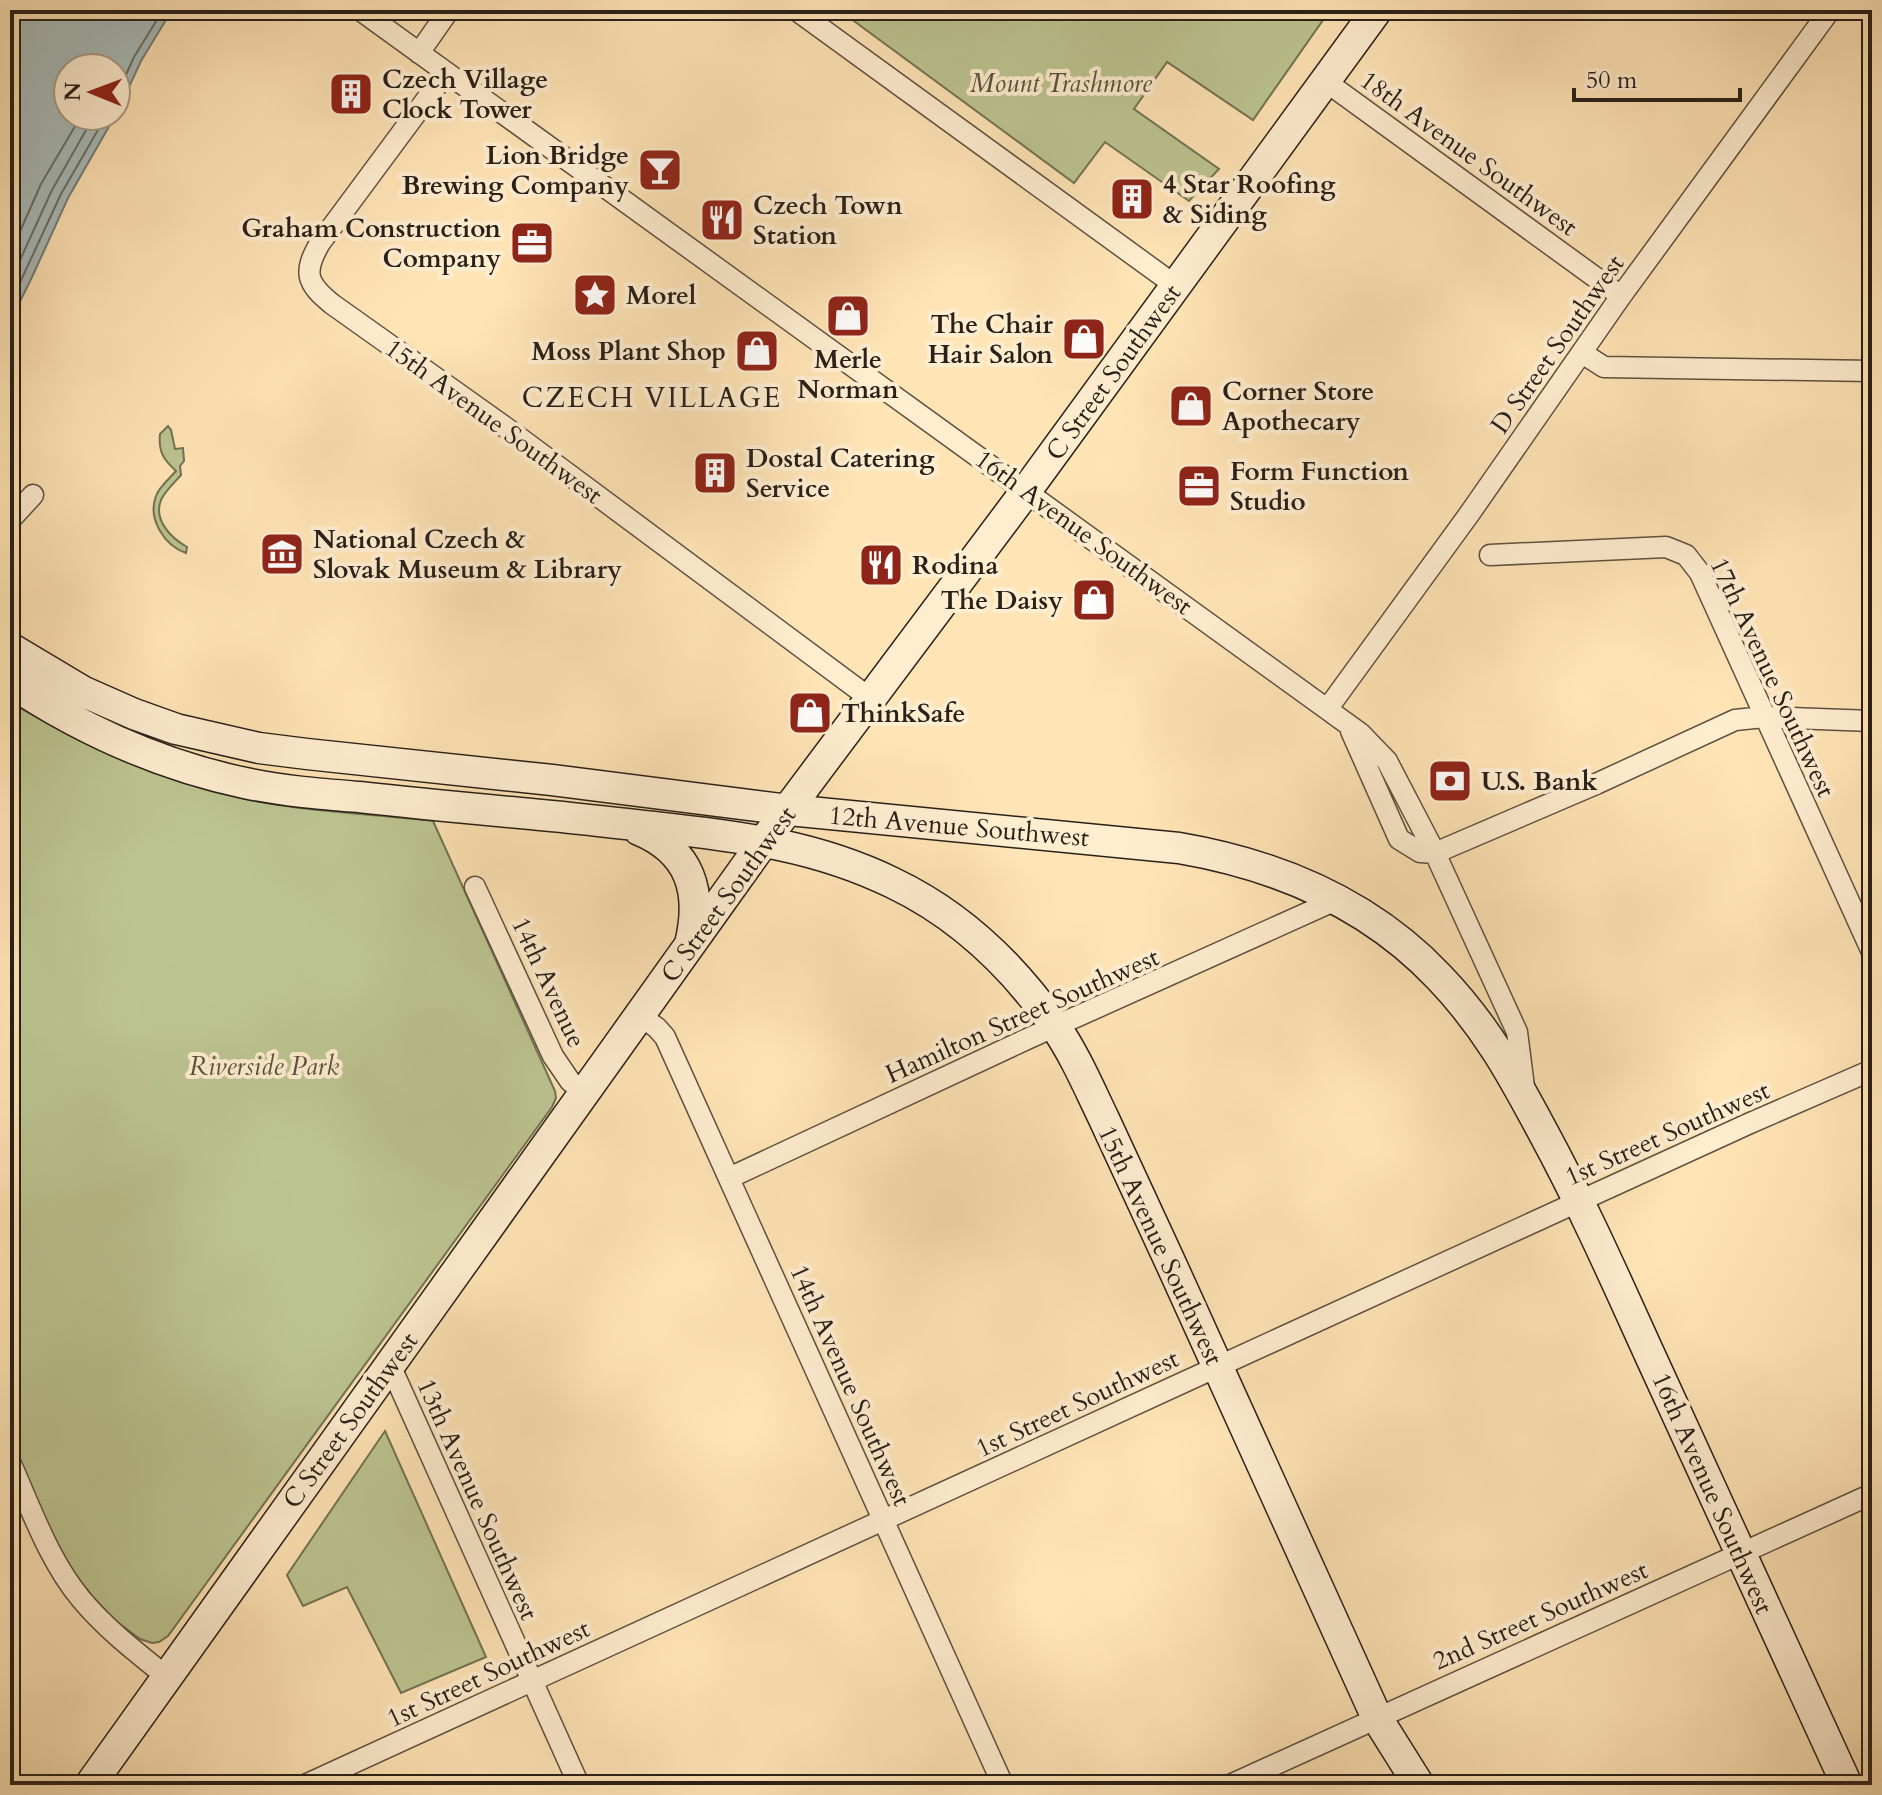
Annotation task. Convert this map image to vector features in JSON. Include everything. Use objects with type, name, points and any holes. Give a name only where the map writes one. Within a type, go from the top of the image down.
[{"type":"main road","name":"C Street Southwest","points":[[90,1785],[764,841],[1026,491],[1377,10]]},
{"type":"main road","name":"12th Avenue Southwest","points":[[10,648],[95,697],[176,729],[217,739],[307,754],[552,780],[789,810],[1179,848],[1221,855],[1266,868],[1308,885],[1362,914],[1414,953],[1439,977],[1479,1023],[1508,1067],[1580,1201]]},
{"type":"main road","points":[[10,682],[122,745],[162,760],[245,783],[764,841]]},
{"type":"main road","points":[[622,824],[658,838],[682,861],[689,877],[695,916],[689,946]]},
{"type":"main road","name":"15th Avenue Southwest","points":[[764,841],[858,867],[926,901],[986,945],[1012,971],[1056,1027],[1095,1101],[1377,1718],[1419,1785]]},
{"type":"main road","name":"16th Avenue Southwest","points":[[1580,1201],[1847,1785]]},
{"type":"street","name":"16th Avenue Southwest","points":[[360,10],[1360,733],[1387,761],[1435,853],[1517,1032],[1526,1099]]},
{"type":"street","points":[[419,53],[449,10]]},
{"type":"street","points":[[796,10],[1176,286]]},
{"type":"street","name":"D Street Southwest","points":[[1328,708],[1470,513],[1621,296],[1830,10]]},
{"type":"street","name":"15th Avenue Southwest","points":[[446,73],[320,243],[308,270],[312,284],[332,304],[505,427],[871,699]]},
{"type":"street","name":"18th Avenue Southwest","points":[[1325,81],[1621,296]]},
{"type":"street","points":[[1582,353],[1604,367],[1872,371]]},
{"type":"street","points":[[10,520],[33,495]]},
{"type":"street","name":"17th Avenue Southwest","points":[[1490,555],[1666,547],[1686,555],[1700,573],[1872,952]]},
{"type":"street","points":[[1435,853],[1735,720],[1764,717],[1872,721]]},
{"type":"street","name":"14th Avenue","points":[[475,887],[553,1056],[570,1081],[584,1093]]},
{"type":"street","name":"Hamilton Street Southwest","points":[[729,1178],[1336,900]]},
{"type":"street","name":"14th Avenue Southwest","points":[[640,1015],[665,1037],[1003,1785]]},
{"type":"street","name":"1st Street Southwest","points":[[305,1785],[1872,1070]]},
{"type":"street","name":"13th Avenue Southwest","points":[[390,1365],[579,1785]]},
{"type":"street","points":[[10,1462],[51,1554],[79,1597],[112,1633],[167,1677]]},
{"type":"street","name":"2nd Street Southwest","points":[[1230,1785],[1872,1494]]},
{"type":"green space","name":"Mount Trashmore","points":[[839,10],[1330,10],[1253,120],[1167,62],[1134,109],[1219,169],[1189,201],[1105,142],[1074,183]]},
{"type":"green space","points":[[168,426],[175,449],[183,448],[184,461],[180,466],[181,475],[161,500],[159,515],[165,528],[187,547],[186,553],[165,538],[154,514],[157,493],[176,471],[165,459],[160,446],[160,434]]},
{"type":"green space","name":"Riverside Park","points":[[10,702],[123,761],[214,792],[292,807],[433,821],[555,1091],[552,1107],[168,1636],[159,1642],[140,1639],[113,1619],[70,1568],[10,1444]]},
{"type":"green space","points":[[385,1431],[486,1657],[401,1693],[347,1587],[303,1606],[287,1575]]},
{"type":"water","points":[[10,10],[172,10],[132,80],[132,52],[52,52],[52,132],[106,132],[68,198],[10,322]]},
{"type":"place","name":"Czech Village Clock Tower","points":[[351,94]]},
{"type":"place","name":"Lion Bridge Brewing Company","points":[[660,170]]},
{"type":"place","name":"4 Star Roofing & Siding","points":[[1132,199]]},
{"type":"place","name":"Czech Town Station","points":[[722,220]]},
{"type":"place","name":"Graham Construction Company","points":[[532,243]]},
{"type":"place","name":"Morel","points":[[595,295]]},
{"type":"place","name":"Merle Norman","points":[[848,316]]},
{"type":"place","name":"The Chair Hair Salon","points":[[1084,339]]},
{"type":"place","name":"Moss Plant Shop","points":[[757,351]]},
{"type":"place","name":"Corner Store Apothecary","points":[[1191,406]]},
{"type":"place","name":"Dostal Catering Service","points":[[715,473]]},
{"type":"place","name":"Form Function Studio","points":[[1199,486]]},
{"type":"place","name":"National Czech & Slovak Museum & Library","points":[[282,554]]},
{"type":"place","name":"Rodina","points":[[881,565]]},
{"type":"place","name":"The Daisy","points":[[1094,600]]},
{"type":"place","name":"ThinkSafe","points":[[810,713]]},
{"type":"place","name":"U.S. Bank","points":[[1450,781]]},
{"type":"district","name":"CZECH VILLAGE","points":[[652,397]]}]
